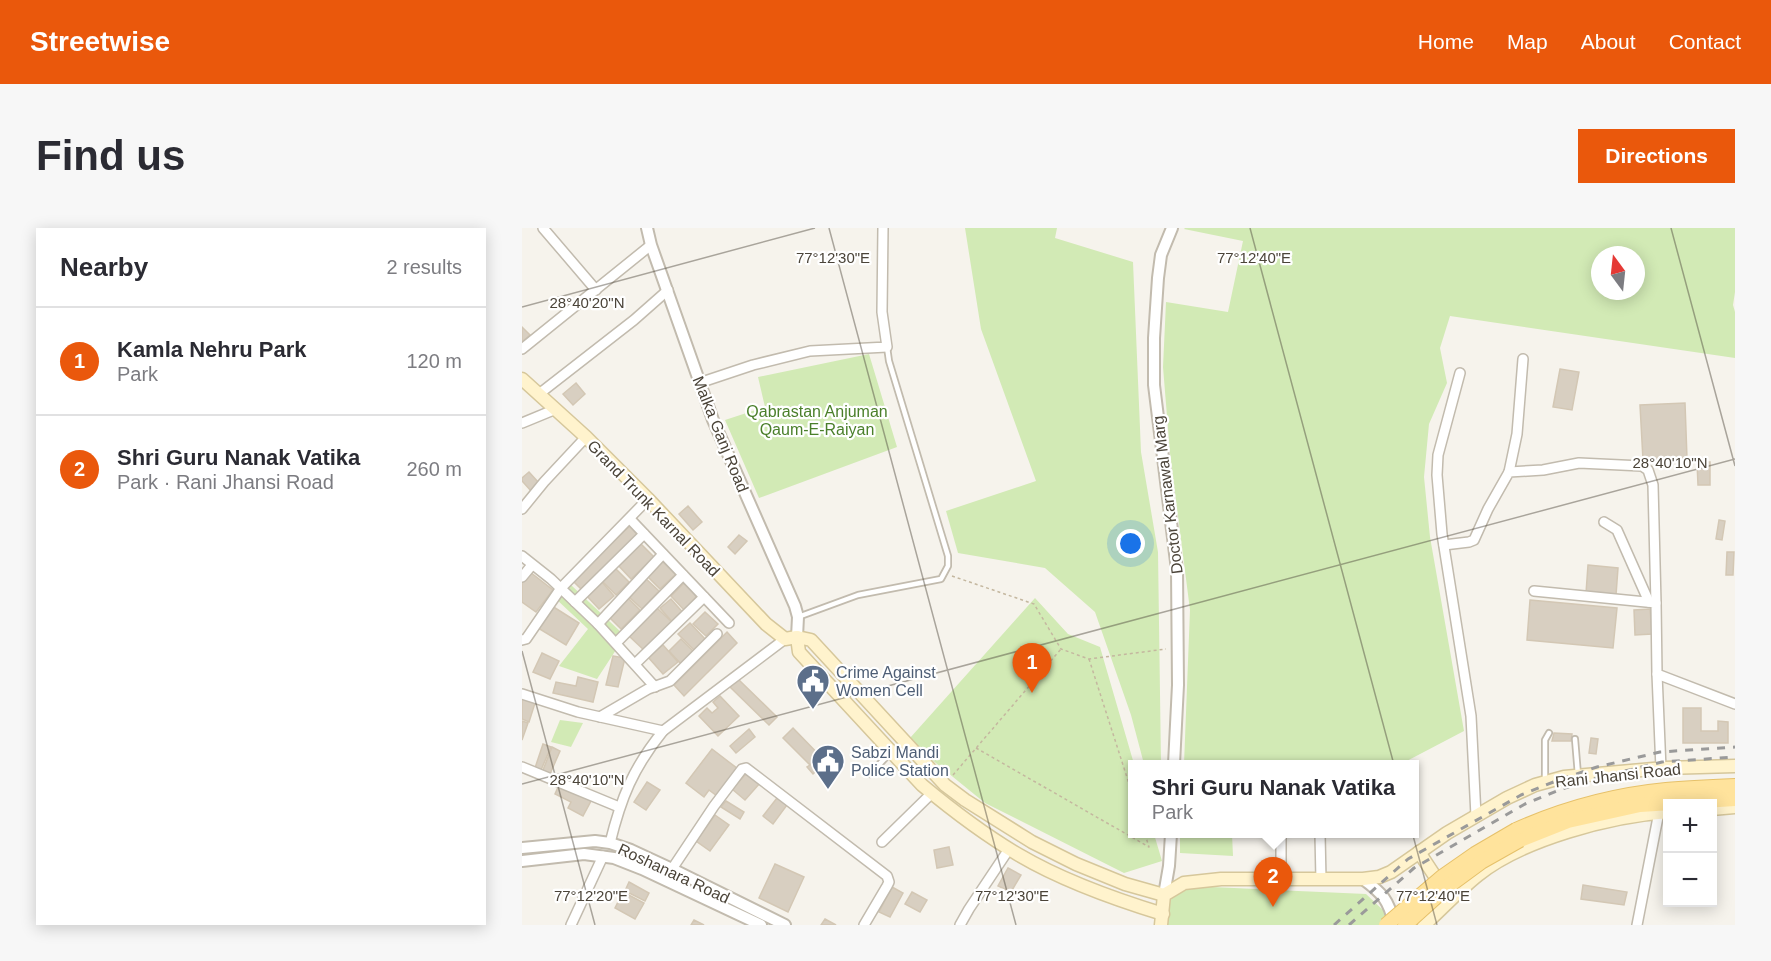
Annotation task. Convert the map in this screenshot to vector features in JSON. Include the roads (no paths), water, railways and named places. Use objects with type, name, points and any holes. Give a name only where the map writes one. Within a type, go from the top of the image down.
[{"type":"main road","name":"Grand Trunk Karnal Road","points":[[522,379],[586,437],[648,499],[746,605],[791,638]]},
{"type":"main road","points":[[791,638],[811,640],[948,787],[1032,842],[1076,864],[1125,884],[1164,895],[1162,920],[1063,877],[1009,849],[942,802],[891,752],[799,652],[791,638]]},
{"type":"main road","name":"Rani Jhansi Road","points":[[1164,895],[1184,883],[1221,879],[1321,880],[1383,876],[1447,832],[1507,798],[1545,782],[1564,777],[1660,769],[1735,766]]},
{"type":"main road","points":[[1386,925],[1442,877],[1475,854],[1539,820],[1602,801],[1639,794],[1735,786]]},
{"type":"main road","points":[[942,802],[948,787]]},
{"type":"main road","points":[[1405,925],[1447,887],[1480,862],[1520,840],[1568,821],[1640,804],[1735,799]]},
{"type":"main road","points":[[1717,809],[1735,807]]},
{"type":"main road","points":[[1424,925],[1478,875],[1523,849],[1620,818],[1663,812]]},
{"type":"main road","points":[[1419,852],[1451,900]]},
{"type":"street","points":[[543,228],[596,290]]},
{"type":"street","name":"Malka Ganj Road","points":[[647,228],[713,420],[795,606],[798,617],[791,638]]},
{"type":"street","points":[[699,383],[753,364],[810,351],[887,347],[882,312],[883,228]]},
{"type":"street","name":"Doctor Karnawal Marg","points":[[1172,228],[1161,255],[1158,278],[1154,385],[1177,570],[1178,647],[1174,760]]},
{"type":"street","points":[[522,349],[651,245]]},
{"type":"street","points":[[539,394],[634,320],[668,290]]},
{"type":"street","points":[[1444,545],[1474,540],[1509,472],[1517,434],[1522,360]]},
{"type":"street","points":[[1460,373],[1437,465],[1444,545],[1471,716],[1476,816]]},
{"type":"street","points":[[522,423],[556,409]]},
{"type":"street","points":[[522,509],[586,437]]},
{"type":"street","points":[[1509,472],[1587,463],[1639,465],[1650,473],[1653,485],[1652,602],[1660,769]]},
{"type":"street","points":[[522,640],[533,631],[561,588],[648,499]]},
{"type":"street","points":[[630,519],[729,623]]},
{"type":"street","points":[[1604,522],[1617,530],[1652,602]]},
{"type":"street","points":[[575,602],[644,534]]},
{"type":"street","points":[[598,624],[663,554]]},
{"type":"street","points":[[522,556],[561,588],[598,624],[655,687]]},
{"type":"street","points":[[522,577],[532,565]]},
{"type":"street","points":[[616,643],[683,575]]},
{"type":"street","points":[[1534,591],[1652,602]]},
{"type":"street","points":[[634,664],[704,597]]},
{"type":"street","points":[[600,717],[670,681],[717,634]]},
{"type":"street","points":[[610,843],[619,807],[637,769],[663,732],[791,638]]},
{"type":"street","points":[[1657,674],[1735,704]]},
{"type":"street","points":[[522,694],[600,717],[663,732]]},
{"type":"street","points":[[522,767],[619,807]]},
{"type":"street","points":[[672,869],[742,769],[748,769],[887,876],[889,882],[864,925]]},
{"type":"street","points":[[882,842],[932,793]]},
{"type":"street","points":[[1637,925],[1663,812]]},
{"type":"street","points":[[1164,895],[1171,838]]},
{"type":"street","points":[[1281,838],[1281,879]]},
{"type":"street","points":[[1320,838],[1321,880]]},
{"type":"street","name":"Roshanara Road","points":[[522,848],[587,841],[610,843],[672,869],[747,918],[785,925]]},
{"type":"street","points":[[960,925],[1009,849]]},
{"type":"street","name":"Roshanara Road","points":[[522,861],[584,854],[603,856],[635,866],[761,925]]},
{"type":"street","points":[[571,925],[603,856]]},
{"type":"street","points":[[1169,866],[1184,883]]},
{"type":"street","points":[[1363,879],[1378,889],[1388,901],[1394,925]]},
{"type":"lane","points":[[798,617],[858,595],[940,579],[948,566],[948,556],[889,361],[887,347]]},
{"type":"lane","points":[[1545,782],[1545,740],[1549,733]]},
{"type":"lane","points":[[1575,739],[1578,776]]},
{"type":"lane","points":[[870,774],[891,752]]},
{"type":"railway","points":[[1334,925],[1408,859],[1521,795],[1597,767],[1660,752],[1735,747]]},
{"type":"railway","points":[[1349,925],[1414,868],[1525,804],[1600,777],[1662,762],[1735,757]]},
{"type":"place","name":"Kamla Nehru Park","points":[[1032,693]]},
{"type":"place","name":"Crime Against Women Cell","points":[[813,710]]},
{"type":"place","name":"Sabzi Mandi Police Station","points":[[828,790]]},
{"type":"place","name":"Shri Guru Nanak Vatika","points":[[1273,907]]},
{"type":"park label","name":"Qabrastan Anjuman Qaum-E-Raiyan","points":[[817,420]]}]
